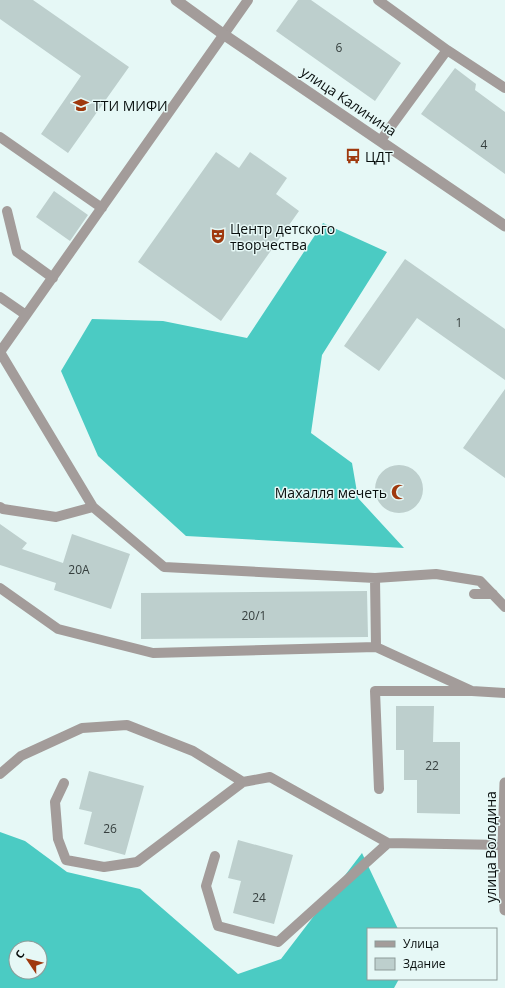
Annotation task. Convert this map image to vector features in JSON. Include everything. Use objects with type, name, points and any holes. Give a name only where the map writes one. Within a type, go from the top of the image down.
[{"type":"street","name":"улица Калинина","points":[[176,0],[223,34],[381,140],[505,226]]},
{"type":"street","name":"улица Володина","points":[[505,783],[503,845],[505,910]]},
{"type":"lane","points":[[248,0],[0,352],[93,507],[164,568],[375,578],[436,574],[480,581],[505,607]]},
{"type":"lane","points":[[378,0],[447,50],[505,88]]},
{"type":"lane","points":[[381,140],[447,50]]},
{"type":"lane","points":[[0,137],[102,208]]},
{"type":"lane","points":[[7,211],[17,252],[53,278]]},
{"type":"lane","points":[[0,297],[26,315]]},
{"type":"lane","points":[[0,507],[3,509],[56,517],[93,507]]},
{"type":"lane","points":[[375,578],[376,647]]},
{"type":"lane","points":[[0,588],[58,630],[153,653],[376,647],[472,691]]},
{"type":"lane","points":[[474,594],[493,594]]},
{"type":"lane","points":[[379,789],[375,691],[472,691],[505,693]]},
{"type":"lane","points":[[0,774],[21,756],[82,728],[127,725],[193,751],[243,782]]},
{"type":"lane","points":[[64,783],[55,802],[58,839],[66,860],[104,868],[137,862],[243,782],[270,777],[388,842],[503,845]]},
{"type":"lane","points":[[215,856],[206,886],[218,926],[278,942],[388,842]]},
{"type":"shaded area","points":[[323,223],[387,252],[322,355],[311,433],[352,463],[358,498],[404,548],[186,536],[98,456],[61,371],[92,319],[163,321],[247,338]]},
{"type":"shaded area","points":[[0,832],[25,841],[67,872],[140,889],[238,974],[281,959],[362,853],[398,928],[367,928],[367,980],[398,980],[394,988],[0,988]]},
{"type":"building","name":"ТТИ МИФИ","points":[[0,0],[33,0],[129,67],[68,153],[41,134],[81,76],[0,19]]},
{"type":"building","points":[[298,0],[311,0],[401,63],[375,101],[276,31]]},
{"type":"building","points":[[455,68],[476,84],[475,90],[505,112],[505,174],[421,114]]},
{"type":"building","name":"Центр детского творчества","points":[[216,152],[239,168],[250,152],[287,178],[276,194],[299,211],[221,321],[138,262]]},
{"type":"building","points":[[54,191],[88,215],[70,241],[36,217]]},
{"type":"building","points":[[405,259],[505,329],[505,380],[417,318],[379,371],[344,346]]},
{"type":"building","points":[[505,389],[505,478],[463,448]]},
{"type":"building","name":"Махалля мечеть","points":[[399,465],[408,467],[416,472],[421,480],[423,489],[421,498],[416,506],[408,511],[399,513],[390,511],[382,506],[377,498],[375,489],[377,480],[382,472],[390,467]]},
{"type":"building","points":[[0,524],[27,543],[22,549],[63,563],[72,534],[130,554],[111,609],[54,590],[56,583],[0,565]]},
{"type":"building","points":[[367,591],[368,637],[141,639],[141,593]]},
{"type":"building","points":[[396,706],[434,706],[433,742],[460,742],[460,814],[417,813],[417,780],[404,780],[404,750],[396,750]]},
{"type":"building","points":[[89,771],[144,786],[125,855],[84,844],[92,812],[79,809]]},
{"type":"building","points":[[238,840],[293,855],[274,924],[233,913],[241,881],[228,878]]},
{"type":"place","name":"ТТИ МИФИ","points":[[81,105]]},
{"type":"place","name":"ЦДТ","points":[[353,156]]},
{"type":"place","name":"Центр детского творчества","points":[[218,236]]},
{"type":"place","name":"Махалля мечеть","points":[[399,492]]}]
